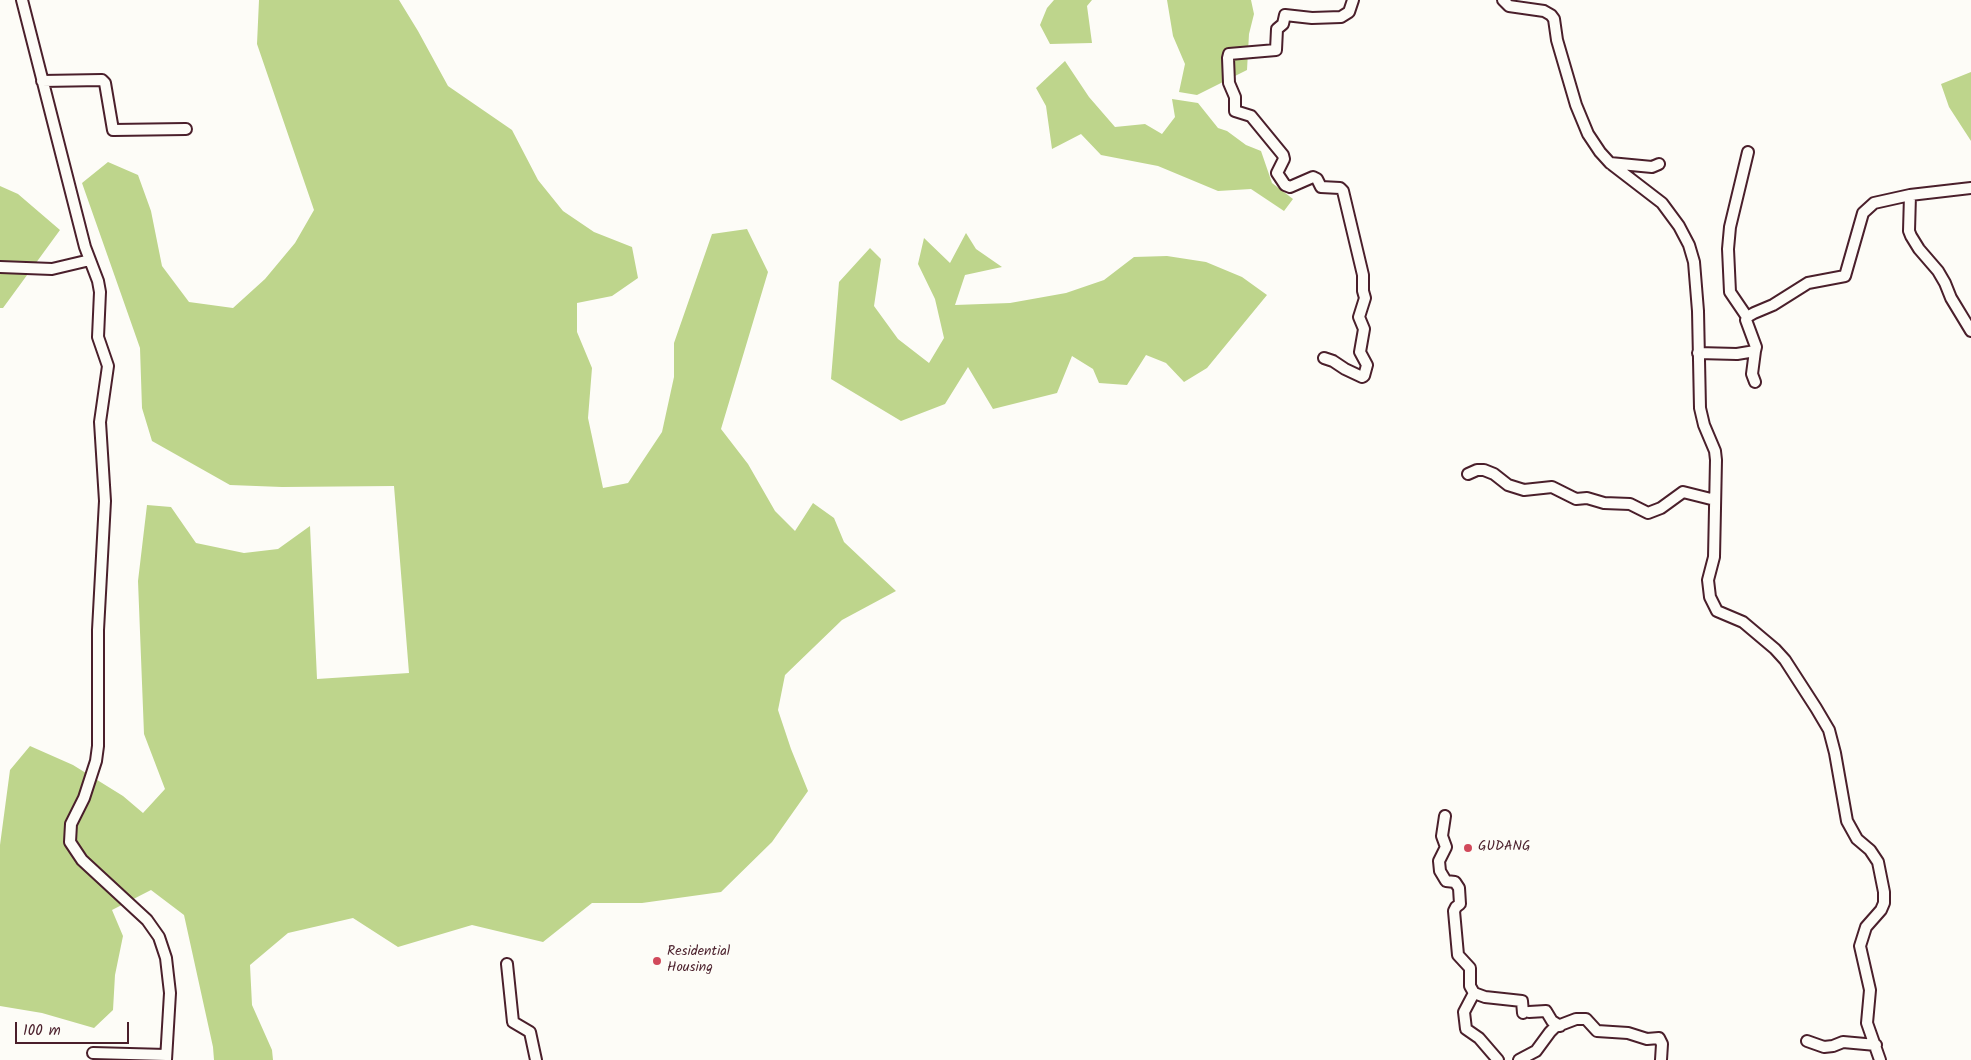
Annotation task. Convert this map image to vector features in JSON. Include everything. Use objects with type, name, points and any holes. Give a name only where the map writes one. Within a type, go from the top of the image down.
[{"type":"street","points":[[22,0],[84,247],[98,281],[100,292],[98,337],[108,366],[100,422],[105,501],[98,630],[97,700],[99,731],[96,761],[84,798],[71,824],[70,842],[82,860],[148,920],[159,937],[166,958],[170,993],[166,1058],[92,1054]]},
{"type":"street","points":[[1324,358],[1362,377],[1364,376],[1367,365],[1360,352],[1364,329],[1359,317],[1365,298],[1363,291],[1364,275],[1343,191],[1340,188],[1321,187],[1317,179],[1313,177],[1290,186],[1285,185],[1277,173],[1284,159],[1283,156],[1252,116],[1235,111],[1235,97],[1229,83],[1228,58],[1229,54],[1276,50],[1277,29],[1283,24],[1285,15],[1312,18],[1339,17],[1348,13],[1353,0]]},
{"type":"street","points":[[1503,0],[1509,6],[1544,11],[1551,15],[1576,105],[1588,134],[1610,163],[1662,203],[1679,226],[1688,245],[1694,262],[1698,310],[1700,408],[1704,425],[1715,451],[1714,557],[1708,580],[1710,597],[1717,611],[1743,622],[1785,660],[1816,708],[1829,730],[1847,821],[1857,839],[1875,856],[1882,872],[1884,903],[1881,910],[1866,927],[1860,946],[1870,990],[1867,1023],[1880,1060]]},
{"type":"street","points":[[42,81],[104,81],[112,128],[114,130],[186,129]]},
{"type":"street","points":[[1748,152],[1730,227],[1728,249],[1730,292],[1748,318]]},
{"type":"street","points":[[1610,163],[1652,167],[1659,164]]},
{"type":"street","points":[[1755,382],[1752,374],[1756,347],[1746,320],[1754,313],[1773,305],[1808,282],[1845,276],[1863,213],[1874,203],[1910,195],[1971,188]]},
{"type":"street","points":[[1910,195],[1909,231],[1911,236],[1946,283],[1951,298],[1971,331]]},
{"type":"street","points":[[0,267],[52,269],[90,260]]},
{"type":"street","points":[[1698,353],[1738,354],[1755,351]]},
{"type":"street","points":[[1468,474],[1477,470],[1484,470],[1494,474],[1508,485],[1524,490],[1552,487],[1576,499],[1588,498],[1604,503],[1630,504],[1648,513],[1661,508],[1683,492],[1715,500]]},
{"type":"street","points":[[1445,816],[1442,836],[1446,847],[1439,861],[1440,871],[1446,880],[1455,882],[1459,888],[1460,904],[1454,911],[1458,955],[1470,968],[1470,986],[1474,993],[1485,997],[1522,1001],[1526,1013],[1546,1011],[1552,1022],[1560,1026]]},
{"type":"street","points":[[507,964],[513,1022],[530,1032],[536,1060]]},
{"type":"street","points":[[1474,993],[1464,1012],[1466,1029],[1479,1038],[1498,1060]]},
{"type":"street","points":[[1519,1060],[1536,1051],[1550,1032],[1576,1019],[1586,1019],[1597,1031],[1628,1033],[1647,1039],[1659,1038],[1662,1044],[1661,1060]]},
{"type":"street","points":[[1807,1041],[1824,1047],[1843,1042],[1876,1045]]},
{"type":"green space","points":[[259,0],[399,0],[448,86],[512,130],[538,180],[563,211],[594,232],[632,247],[638,278],[612,296],[577,303],[577,332],[592,368],[588,418],[603,488],[628,483],[662,432],[674,377],[674,343],[712,234],[747,229],[768,272],[721,429],[748,464],[775,511],[795,531],[813,503],[834,518],[844,542],[896,591],[842,620],[785,675],[778,710],[808,791],[772,842],[721,892],[642,903],[592,903],[543,942],[472,925],[398,947],[353,918],[288,933],[250,965],[252,1005],[272,1050],[273,1060],[214,1060],[213,1047],[184,915],[151,890],[112,910],[123,936],[115,975],[113,1010],[94,1028],[42,1013],[0,1006],[0,845],[10,770],[30,746],[73,765],[123,796],[143,813],[165,789],[144,734],[138,581],[147,505],[171,507],[196,543],[244,553],[278,549],[310,526],[317,679],[409,673],[394,486],[282,487],[230,485],[152,441],[142,408],[140,348],[82,183],[108,162],[138,175],[151,211],[162,266],[189,302],[233,308],[265,279],[295,243],[314,210],[257,44]]},
{"type":"green space","points":[[1054,0],[1092,0],[1087,6],[1092,43],[1050,44],[1040,25],[1047,8]]},
{"type":"green space","points":[[1167,0],[1251,0],[1254,14],[1249,34],[1247,70],[1197,95],[1179,92],[1185,64],[1173,36]]},
{"type":"green space","points":[[1065,61],[1089,97],[1115,127],[1145,124],[1162,134],[1175,117],[1172,99],[1198,103],[1218,128],[1227,131],[1246,145],[1261,151],[1272,183],[1293,199],[1284,211],[1251,189],[1218,191],[1158,166],[1101,155],[1081,134],[1052,149],[1046,106],[1036,88]]},
{"type":"green space","points":[[1971,72],[1971,141],[1949,107],[1941,84]]},
{"type":"green space","points":[[0,186],[18,194],[60,230],[3,308],[0,308]]},
{"type":"green space","points":[[966,233],[976,249],[1002,267],[965,275],[955,305],[1010,303],[1066,293],[1104,280],[1134,257],[1167,256],[1206,262],[1242,277],[1267,295],[1207,368],[1184,382],[1166,363],[1146,355],[1127,385],[1099,383],[1093,369],[1072,356],[1057,393],[993,409],[968,367],[945,404],[901,421],[831,379],[839,282],[870,248],[881,259],[874,306],[898,339],[929,363],[944,338],[935,299],[918,264],[924,238],[950,263]]},
{"type":"place","name":"GUDANG","points":[[1468,848]]},
{"type":"place","name":"Residential Housing","points":[[657,961]]}]
